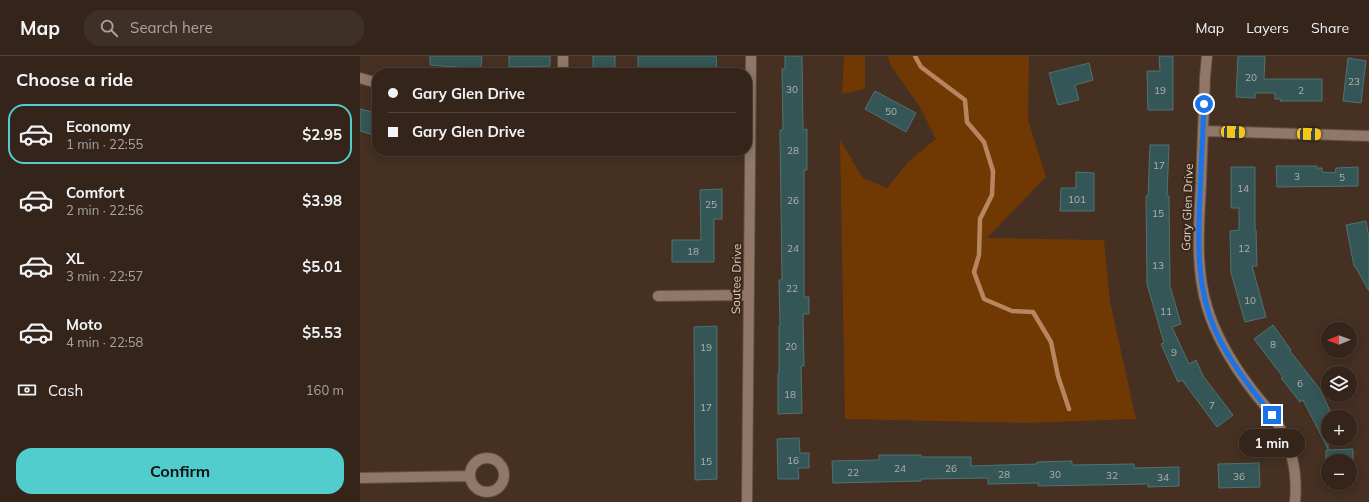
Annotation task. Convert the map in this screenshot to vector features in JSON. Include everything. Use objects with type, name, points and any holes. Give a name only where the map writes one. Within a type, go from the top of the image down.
[{"type":"street","points":[[563,56],[563,68]]},
{"type":"street","name":"Soutee Drive","points":[[750,68],[751,56]]},
{"type":"street","name":"Gary Glen Drive","points":[[1208,56],[1205,77],[1198,227],[1199,266],[1206,306],[1215,329],[1228,355],[1250,388],[1272,415],[1285,436],[1292,453],[1295,502]]},
{"type":"street","points":[[360,78],[372,82]]},
{"type":"street","points":[[1203,130],[1369,136]]},
{"type":"street","name":"Soutee Drive","points":[[747,502],[749,156]]},
{"type":"street","points":[[658,296],[749,296]]},
{"type":"street","points":[[487,458],[498,461],[504,470],[504,481],[496,490],[486,497],[474,487],[470,476],[473,465],[477,461],[487,458]]},
{"type":"street","points":[[360,478],[470,476]]},
{"type":"shaded area","points":[[844,56],[865,56],[865,89],[842,94]]},
{"type":"shaded area","points":[[888,56],[1029,56],[1028,120],[1046,177],[987,238],[1104,240],[1110,301],[1136,419],[1026,423],[845,419],[840,140],[863,178],[887,188],[909,161],[936,139],[920,107],[891,66]]},
{"type":"building","points":[[430,56],[482,56],[481,68],[430,65]]},
{"type":"building","points":[[509,56],[550,56],[550,66],[509,67]]},
{"type":"building","points":[[593,56],[615,56],[615,68],[593,68]]},
{"type":"building","points":[[638,56],[716,56],[717,68],[638,68]]},
{"type":"building","points":[[785,56],[802,56],[803,130],[807,129],[807,170],[804,170],[804,297],[809,297],[809,314],[803,314],[804,366],[801,366],[802,413],[778,414],[780,326],[779,280],[782,280],[780,130],[783,130],[782,69],[785,69]]},
{"type":"building","points":[[1159,56],[1173,56],[1173,110],[1148,110],[1147,71],[1160,71]]},
{"type":"building","points":[[1238,56],[1265,56],[1264,79],[1322,79],[1322,101],[1280,101],[1281,99],[1275,99],[1275,93],[1255,93],[1255,98],[1236,97]]},
{"type":"building","points":[[1348,58],[1366,61],[1361,103],[1343,101]]},
{"type":"building","points":[[1089,63],[1093,80],[1075,85],[1079,100],[1058,105],[1049,73]]},
{"type":"building","points":[[875,91],[916,113],[906,132],[865,109]]},
{"type":"building","points":[[360,109],[372,112],[372,135],[360,131]]},
{"type":"building","points":[[1150,145],[1169,145],[1167,196],[1169,196],[1170,286],[1181,324],[1172,327],[1189,364],[1196,360],[1203,376],[1233,415],[1217,427],[1182,380],[1178,382],[1161,344],[1164,343],[1147,284],[1146,196],[1148,196]]},
{"type":"building","points":[[1276,166],[1317,166],[1317,168],[1322,168],[1322,172],[1335,173],[1336,168],[1358,167],[1358,186],[1277,187]]},
{"type":"building","points":[[1231,167],[1255,167],[1255,230],[1257,266],[1252,266],[1266,317],[1245,322],[1231,273],[1230,231],[1239,230],[1239,208],[1231,208]]},
{"type":"building","points":[[1076,172],[1094,173],[1094,211],[1060,211],[1061,188],[1076,188]]},
{"type":"building","points":[[722,189],[722,219],[714,219],[714,262],[672,262],[672,240],[701,240],[700,190]]},
{"type":"building","points":[[1366,221],[1369,238],[1369,291],[1354,266],[1346,225]]},
{"type":"building","points":[[1273,325],[1291,350],[1290,351],[1319,388],[1321,392],[1321,402],[1326,402],[1330,410],[1321,410],[1321,435],[1303,400],[1300,402],[1254,339]]},
{"type":"building","points":[[717,326],[717,479],[695,480],[694,327]]},
{"type":"building","points":[[799,438],[800,453],[809,453],[809,468],[798,468],[799,479],[778,479],[777,439]]},
{"type":"building","points":[[1353,449],[1353,454],[1326,454],[1326,450]]},
{"type":"building","points":[[879,455],[971,457],[971,466],[1037,464],[1037,462],[1072,461],[1072,465],[1134,464],[1134,468],[1179,467],[1179,486],[1148,487],[1148,484],[1038,486],[1038,483],[988,484],[988,478],[833,483],[832,461],[879,460]]},
{"type":"building","points":[[1259,463],[1260,487],[1219,488],[1218,464]]},
{"type":"waterway","points":[[915,56],[921,67],[965,100],[967,122],[984,142],[993,171],[992,195],[980,219],[979,255],[974,272],[984,299],[1012,311],[1033,312],[1051,342],[1058,376],[1069,409]]},
{"type":"route","points":[[1204,104],[1198,227],[1199,266],[1206,306],[1215,329],[1228,355],[1250,388],[1272,415]]}]
